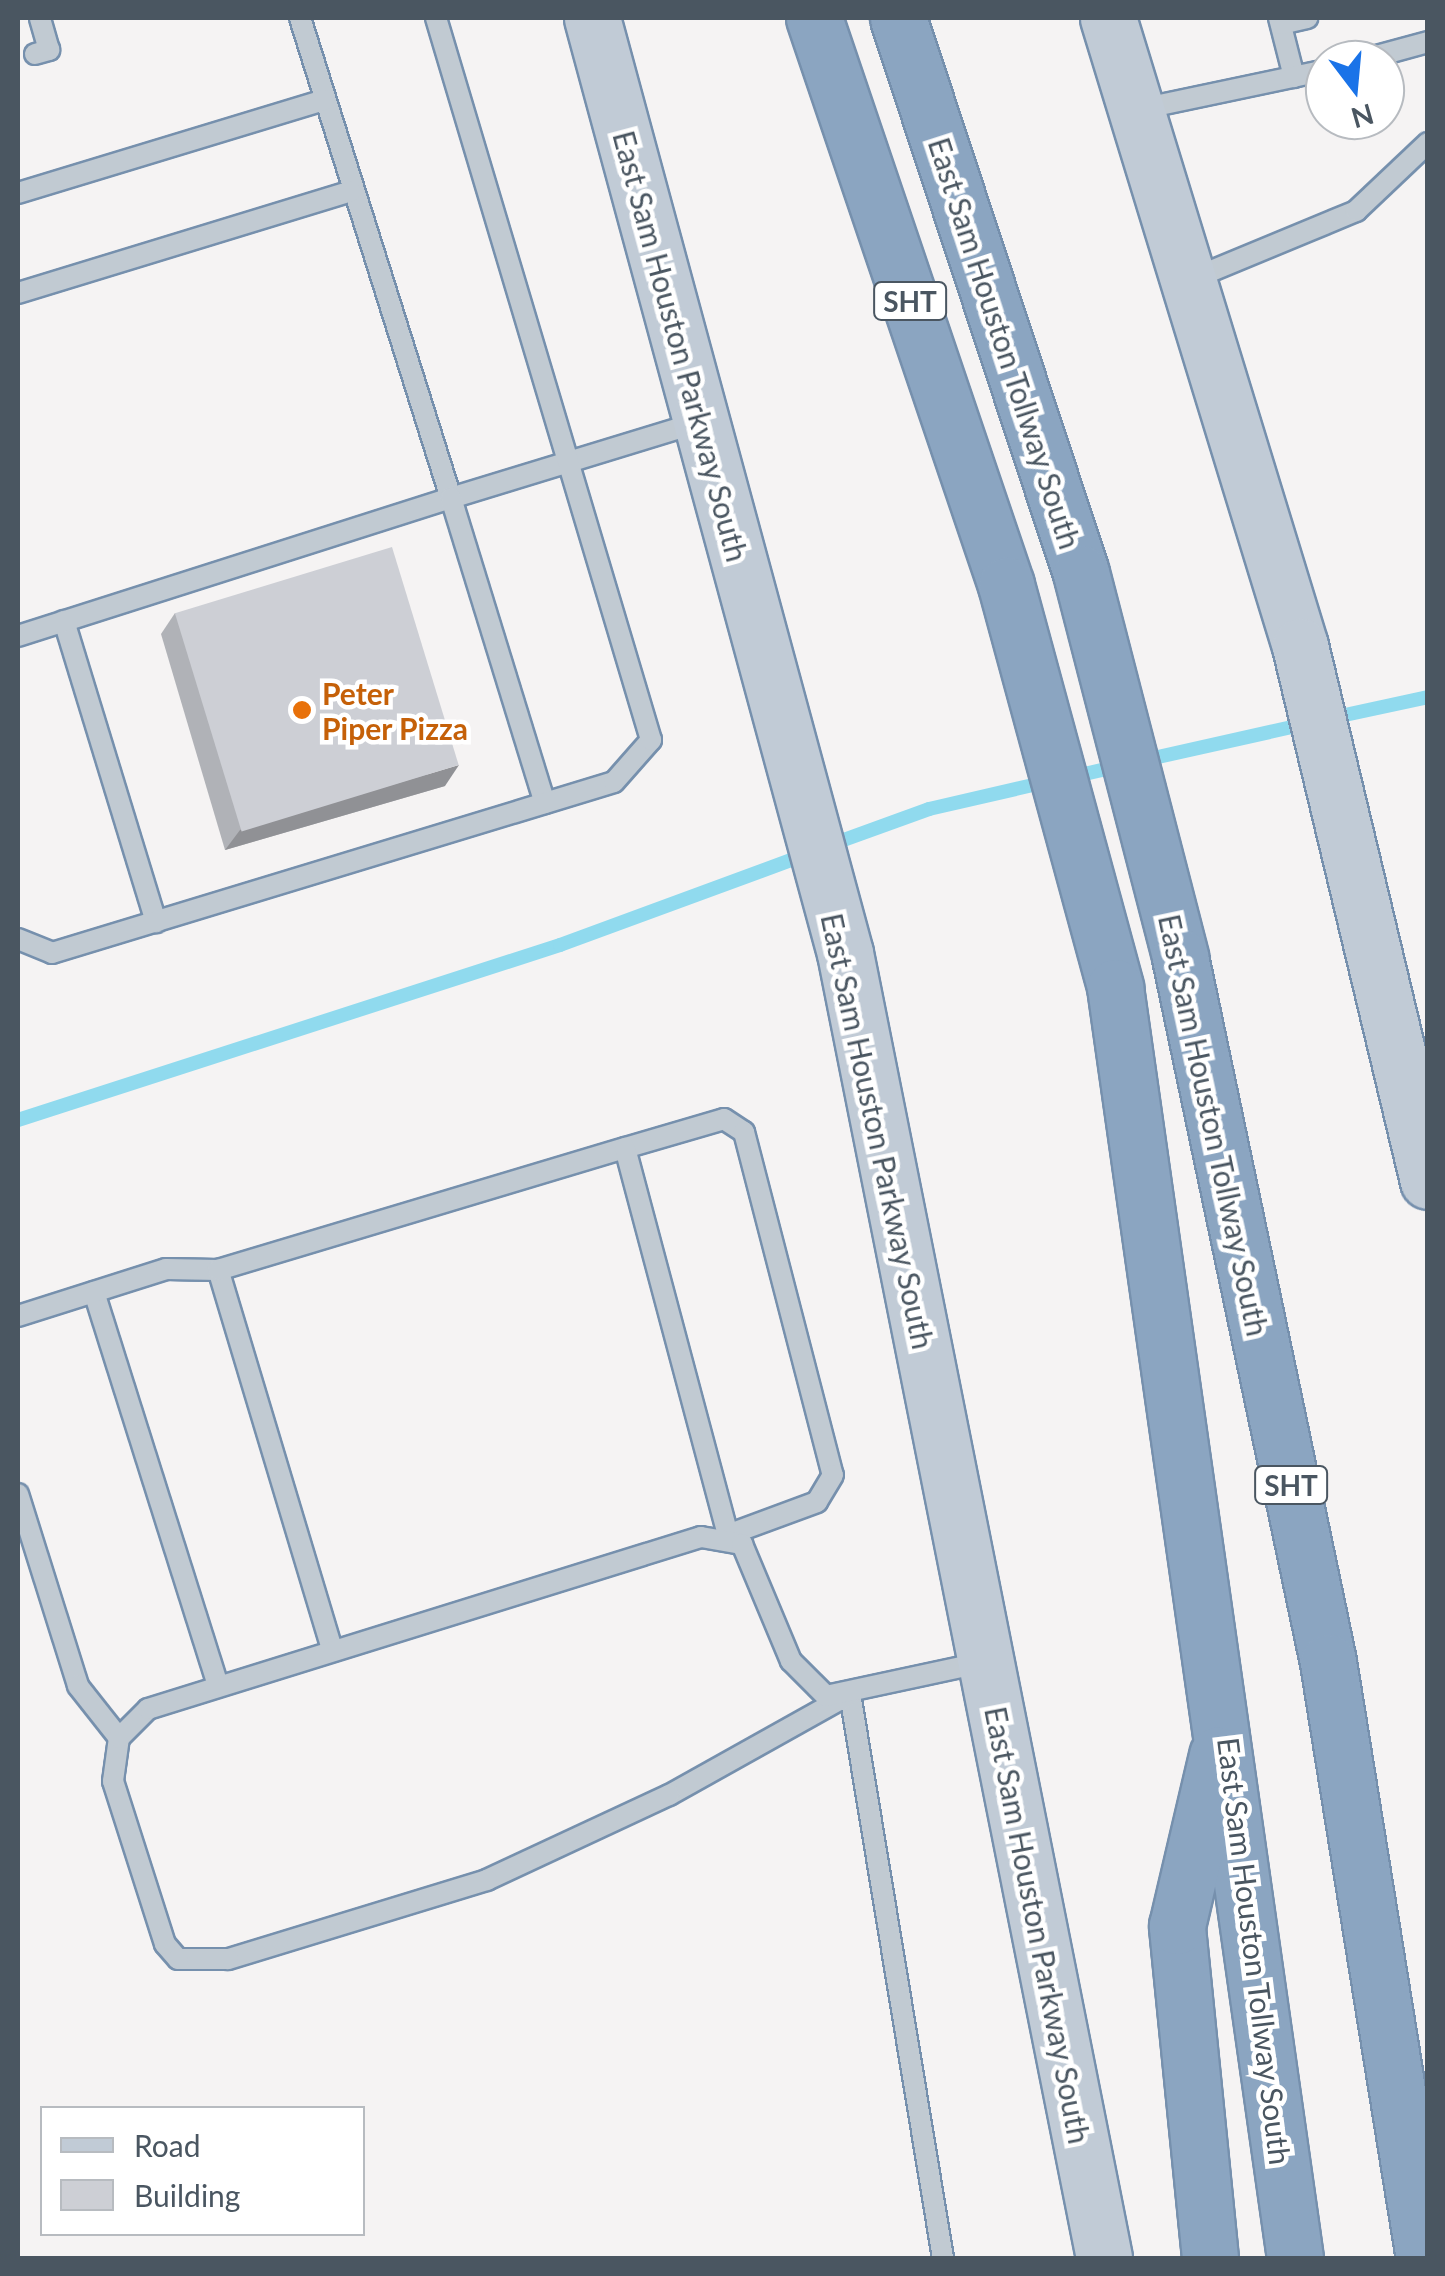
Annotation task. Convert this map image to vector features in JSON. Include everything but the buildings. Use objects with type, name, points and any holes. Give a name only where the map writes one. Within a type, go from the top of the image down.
[{"type":"highway","name":"East Sam Houston Tollway South","points":[[814,18],[1006,585],[1114,987],[1191,1556],[1225,1723],[1295,2258]]},
{"type":"highway","name":"East Sam Houston Tollway South","points":[[898,18],[1081,573],[1180,957],[1328,1662],[1424,2258]]},
{"type":"highway","points":[[1210,2258],[1176,1926],[1225,1723]]},
{"type":"highway","points":[[1384,2017],[1428,2202]]},
{"type":"main road","name":"East Sam Houston Parkway South","points":[[592,18],[845,953],[1104,2258]]},
{"type":"main road","points":[[1108,18],[1132,111],[1300,646],[1348,830],[1426,1171]]},
{"type":"lane","points":[[35,54],[49,50],[40,18]]},
{"type":"lane","points":[[300,18],[545,803]]},
{"type":"lane","points":[[18,939],[52,953],[614,782],[650,740],[436,18]]},
{"type":"lane","points":[[1294,77],[1280,21],[1307,18]]},
{"type":"lane","points":[[1132,111],[1305,75]]},
{"type":"lane","points":[[18,193],[324,100]]},
{"type":"lane","points":[[1186,282],[1356,211],[1428,143]]},
{"type":"lane","points":[[18,293],[351,191]]},
{"type":"lane","points":[[18,636],[702,422]]},
{"type":"lane","points":[[64,621],[156,922]]},
{"type":"lane","points":[[18,1316],[166,1269],[218,1270],[724,1119],[744,1132],[833,1475],[817,1502],[728,1535],[544,1580],[130,1718],[119,1738],[113,1781],[166,1944],[199,1962],[487,1880],[670,1795],[850,1694]]},
{"type":"lane","points":[[625,1148],[728,1535],[742,1544],[791,1661],[826,1696],[850,1694],[986,1662]]},
{"type":"lane","points":[[218,1270],[332,1649]]},
{"type":"lane","points":[[94,1292],[218,1686]]},
{"type":"lane","points":[[18,1494],[78,1686],[119,1738]]},
{"type":"lane","points":[[850,1694],[943,2258]]},
{"type":"waterway","points":[[1331,718],[1428,697]]},
{"type":"waterway","points":[[1140,761],[1310,723]]},
{"type":"waterway","points":[[1067,778],[1119,766]]},
{"type":"waterway","points":[[827,846],[929,809],[1046,782]]},
{"type":"waterway","points":[[18,1120],[560,945],[807,854]]},
{"type":"place","name":"Peter Piper Pizza","points":[[302,710]]}]
